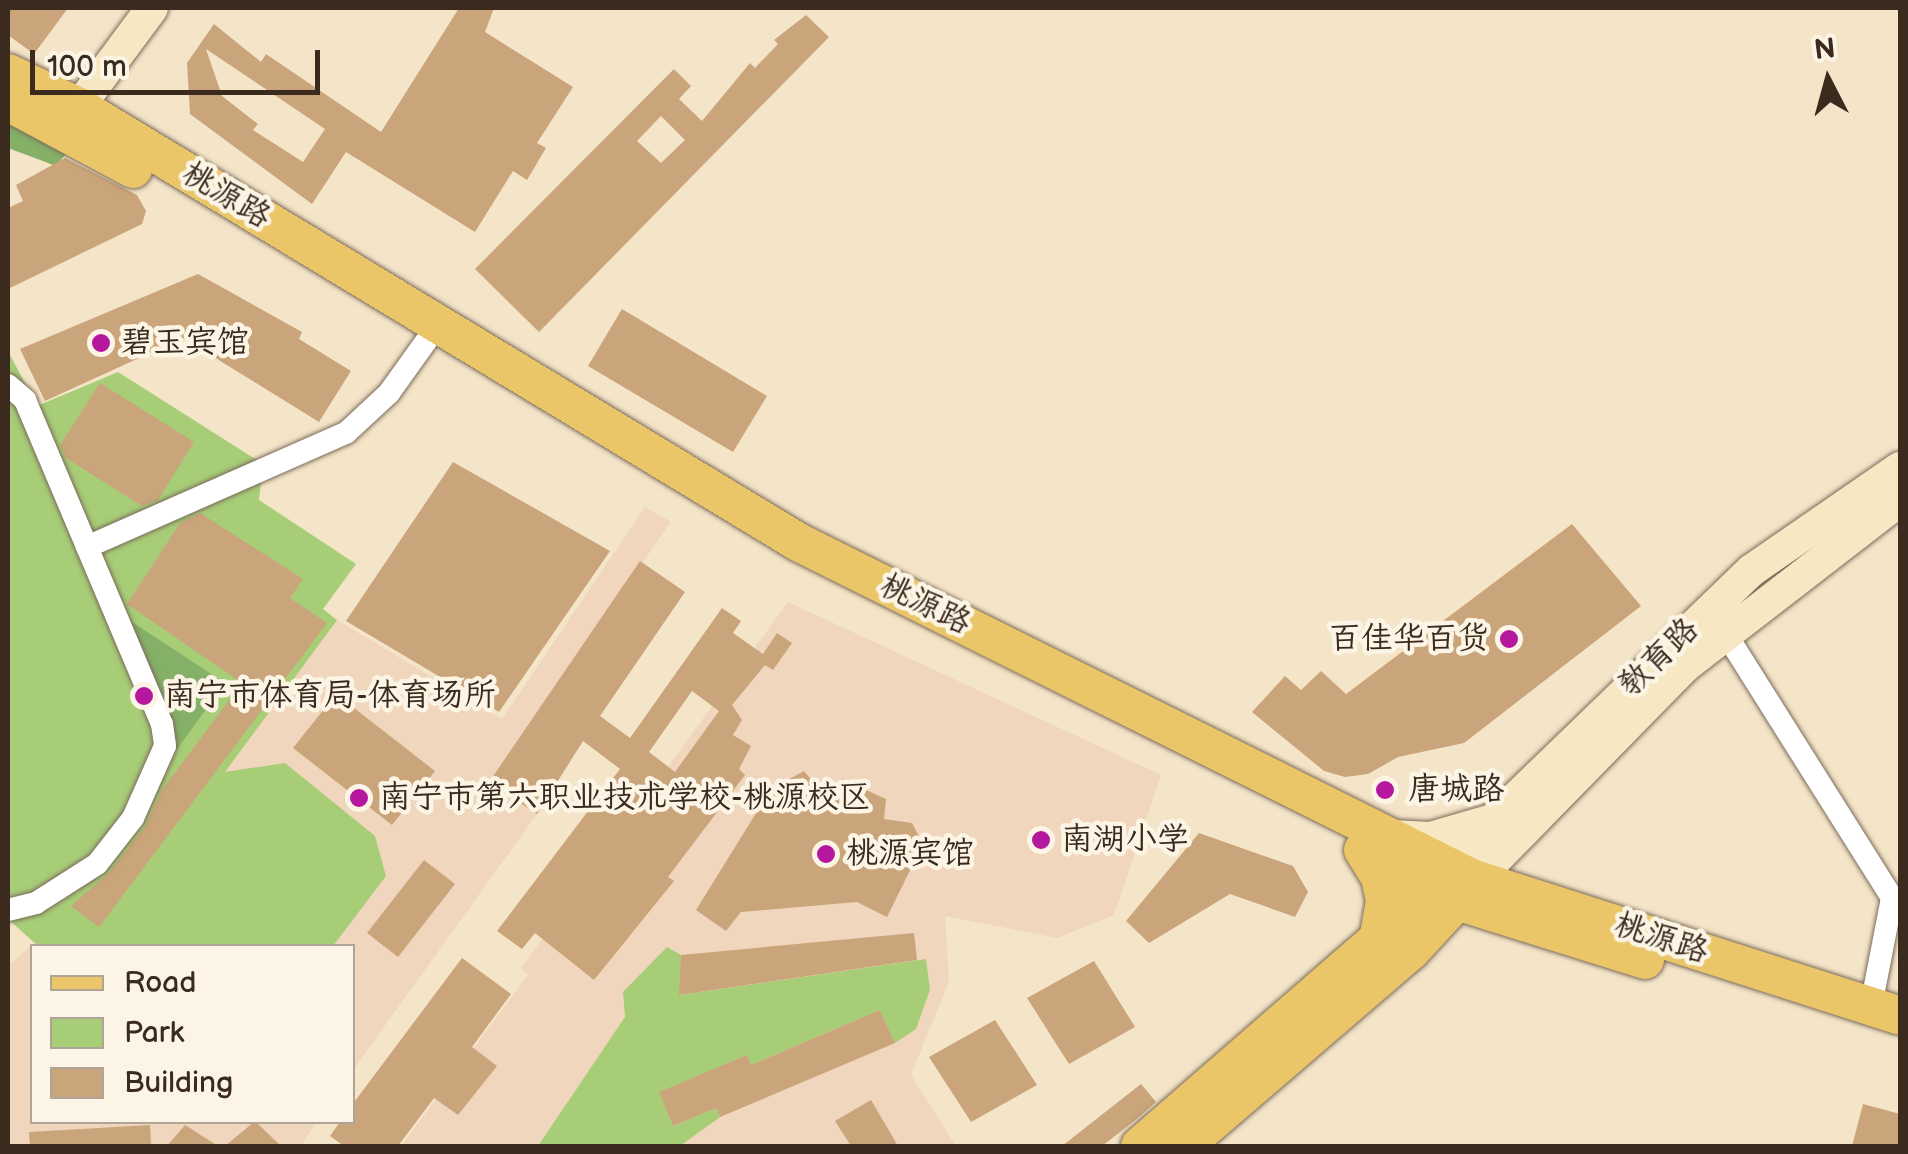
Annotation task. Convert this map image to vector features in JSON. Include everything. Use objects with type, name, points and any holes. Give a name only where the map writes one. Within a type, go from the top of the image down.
[{"type":"main road","points":[[71,118],[152,8]]},
{"type":"main road","name":"桃源路","points":[[8,72],[71,118],[427,340],[790,555],[1376,843]]},
{"type":"main road","name":"桃源路","points":[[8,102],[71,118],[798,542],[1449,880],[1900,1038]]},
{"type":"main road","name":"教育路","points":[[1449,880],[1498,817],[1752,570],[1900,468]]},
{"type":"main road","name":"教育路","points":[[1449,880],[1535,817],[1724,631],[1900,500]]},
{"type":"main road","points":[[1394,945],[1376,843],[1468,832],[1498,817]]},
{"type":"main road","points":[[1140,1146],[1394,945],[1543,914],[1520,865],[1535,817]]},
{"type":"main road","points":[[1184,1146],[1394,945],[1449,880]]},
{"type":"main road","name":"桃源路","points":[[1543,914],[1886,1011]]},
{"type":"street","points":[[87,547],[346,432],[389,393],[427,340]]},
{"type":"street","points":[[8,385],[25,400],[162,724],[165,746],[133,818],[97,864],[36,902],[8,910]]},
{"type":"street","points":[[1724,631],[1892,898],[1886,1011]]},
{"type":"shaded area","name":"南宁市第六职业技术学校-桃源校区","points":[[645,507],[671,522],[489,781],[537,814],[355,1067],[355,944],[92,944],[337,620],[502,719]]},
{"type":"shaded area","points":[[788,602],[1161,775],[1114,915],[1057,938],[945,916],[949,981],[911,1075],[956,1146],[401,1146],[528,975],[521,968]]},
{"type":"shaded area","points":[[30,947],[30,1124],[315,1124],[301,1146],[8,1146],[8,966]]},
{"type":"green space","points":[[8,113],[70,149],[56,166],[8,148]]},
{"type":"green space","name":"南宁市体育局-体育场所","points":[[8,351],[37,406],[118,372],[263,464],[259,500],[356,564],[323,609],[337,620],[225,772],[285,763],[375,836],[386,876],[335,944],[36,944],[8,919]]},
{"type":"green space","points":[[126,618],[225,683],[172,756]]},
{"type":"green space","points":[[667,947],[681,955],[680,995],[926,959],[930,990],[916,1029],[895,1043],[880,1010],[751,1065],[747,1055],[660,1092],[673,1126],[716,1108],[720,1117],[680,1146],[538,1146],[625,1017],[623,992]]},
{"type":"building","points":[[8,8],[68,8],[34,54],[8,35]]},
{"type":"building","points":[[459,8],[494,8],[485,32],[573,87],[537,143],[546,148],[527,180],[513,171],[475,232],[346,152],[312,204],[190,114],[187,63],[214,24],[261,62],[266,54],[381,132]],"holes":[[[206,49],[325,129],[303,162],[253,130],[258,124],[222,96]]]},
{"type":"building","points":[[806,15],[829,37],[539,332],[475,269],[674,69],[691,86],[679,99],[702,121],[750,63],[755,68],[778,44],[774,40]],"holes":[[[661,116],[685,140],[661,163],[637,141]]]},
{"type":"building","points":[[65,158],[137,195],[146,211],[142,224],[8,289],[8,208],[23,201],[16,185]]},
{"type":"building","points":[[198,274],[302,332],[299,339],[351,371],[319,422],[183,338],[45,401],[20,349]]},
{"type":"building","points":[[622,309],[767,396],[733,452],[588,366]]},
{"type":"building","points":[[100,383],[194,442],[158,500],[142,506],[66,458],[60,445]]},
{"type":"building","points":[[453,462],[610,551],[499,712],[346,621]]},
{"type":"building","points":[[200,513],[303,579],[290,598],[327,623],[99,927],[71,906],[109,873],[145,827],[162,790],[242,683],[127,604],[180,523]]},
{"type":"building","name":"百佳华百货","points":[[1572,524],[1641,606],[1464,743],[1398,757],[1368,774],[1345,777],[1324,771],[1252,712],[1285,676],[1301,690],[1321,671],[1346,694]]},
{"type":"building","points":[[640,561],[685,592],[600,716],[630,738],[722,608],[741,621],[733,633],[763,654],[777,633],[792,643],[773,670],[765,665],[732,705],[742,720],[733,735],[751,746],[739,769],[745,775],[668,877],[674,881],[594,980],[535,933],[522,949],[497,931],[620,769],[583,741],[537,814],[489,782]],"holes":[[[692,691],[719,711],[675,772],[649,752]]]},
{"type":"building","points":[[336,694],[435,771],[392,825],[293,748]]},
{"type":"building","name":"桃源宾馆","points":[[804,771],[825,796],[842,779],[886,799],[884,819],[912,823],[923,844],[887,917],[857,902],[741,912],[726,931],[696,910],[771,789]]},
{"type":"building","points":[[1199,833],[1293,866],[1308,892],[1295,917],[1230,894],[1149,943],[1126,921]]},
{"type":"building","points":[[424,860],[455,884],[398,957],[367,933]]},
{"type":"building","points":[[914,933],[917,960],[679,995],[681,955]]},
{"type":"building","points":[[462,958],[511,994],[472,1047],[497,1066],[458,1115],[434,1098],[398,1146],[344,1146],[330,1136],[339,1124],[355,1124],[355,1101]]},
{"type":"building","points":[[1094,961],[1135,1027],[1069,1064],[1027,998]]},
{"type":"building","points":[[880,1010],[895,1043],[720,1117],[716,1108],[673,1126],[659,1092],[747,1055],[751,1065]]},
{"type":"building","points":[[995,1020],[1037,1085],[971,1122],[929,1057]]},
{"type":"building","points":[[1141,1084],[1156,1102],[1138,1118],[1102,1146],[1062,1146]]},
{"type":"building","points":[[871,1100],[898,1146],[851,1146],[835,1121]]},
{"type":"building","points":[[1863,1104],[1900,1114],[1900,1146],[1852,1146]]},
{"type":"building","points":[[252,1124],[258,1124],[281,1146],[225,1146]]},
{"type":"building","points":[[150,1125],[151,1146],[30,1146],[29,1132]]},
{"type":"building","points":[[185,1125],[218,1146],[167,1146]]},
{"type":"place","name":"碧玉宾馆","points":[[101,343]]},
{"type":"place","name":"百佳华百货","points":[[1509,639]]},
{"type":"place","name":"南宁市体育局-体育场所","points":[[144,696]]},
{"type":"place","name":"唐城路","points":[[1385,790]]},
{"type":"place","name":"南宁市第六职业技术学校-桃源校区","points":[[359,798]]},
{"type":"place","name":"南湖小学","points":[[1041,840]]},
{"type":"place","name":"桃源宾馆","points":[[826,854]]}]
